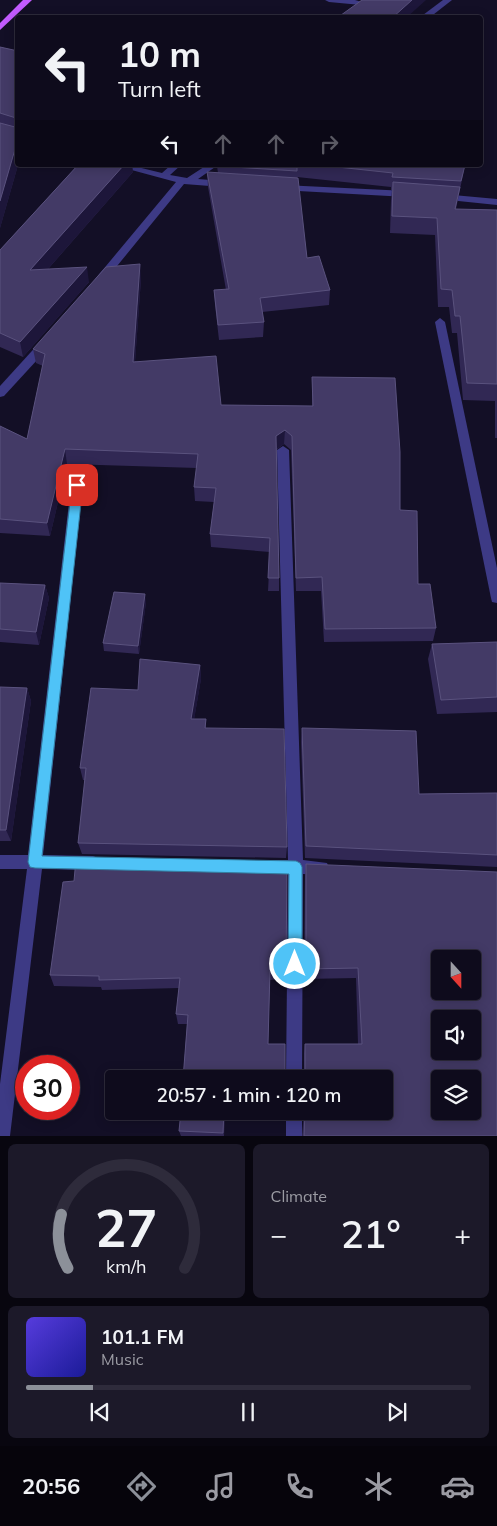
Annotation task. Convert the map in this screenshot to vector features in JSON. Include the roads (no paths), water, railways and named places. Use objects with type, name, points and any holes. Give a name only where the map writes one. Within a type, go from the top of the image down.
[{"type":"main road","points":[[0,28],[28,0]]},
{"type":"street","points":[[328,0],[363,2]]},
{"type":"street","points":[[427,15],[448,0]]},
{"type":"street","points":[[350,12],[363,2]]},
{"type":"street","points":[[126,167],[185,182],[237,185]]},
{"type":"street","points":[[163,177],[174,167]]},
{"type":"street","points":[[93,288],[185,182],[210,167]]},
{"type":"street","points":[[276,187],[413,195]]},
{"type":"street","points":[[432,196],[497,202]]},
{"type":"street","points":[[440,322],[491,533],[497,598]]},
{"type":"street","points":[[0,394],[50,338]]},
{"type":"street","points":[[283,450],[296,867],[294,1070]]},
{"type":"street","points":[[2,1136],[77,485]]},
{"type":"street","points":[[0,862],[102,863]]},
{"type":"street","points":[[257,867],[334,869]]},
{"type":"street","points":[[294,1120],[294,1136]]}]
